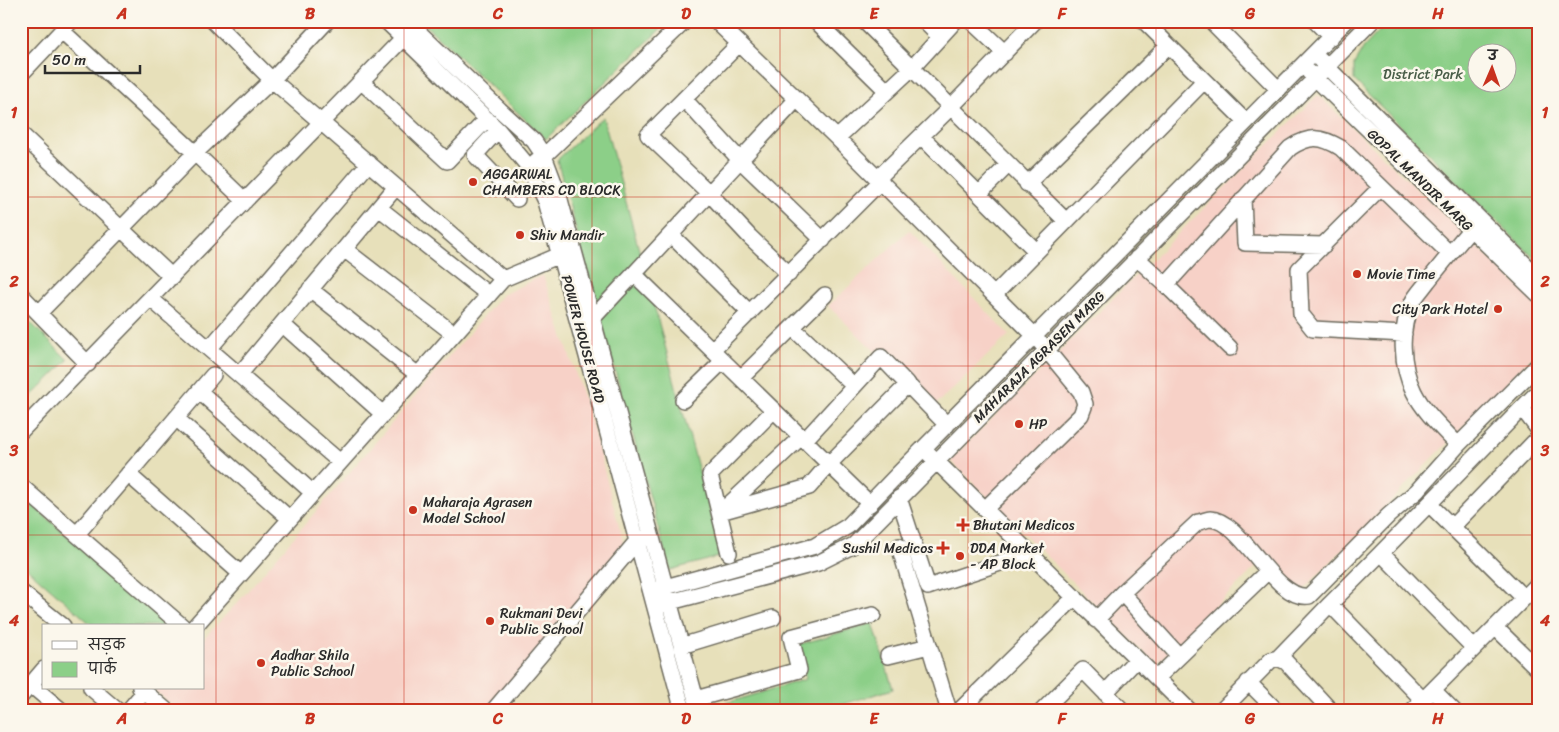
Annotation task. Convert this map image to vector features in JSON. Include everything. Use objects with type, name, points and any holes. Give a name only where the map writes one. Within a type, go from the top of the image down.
[{"type":"street","points":[[213,21],[272,80],[503,279]]},
{"type":"street","points":[[39,313],[195,153],[272,80],[327,21]]},
{"type":"street","name":"POWER HOUSE ROAD","points":[[386,21],[408,29],[528,135],[544,156],[559,196],[592,319],[644,538]]},
{"type":"street","points":[[528,166],[544,156],[685,21]]},
{"type":"street","points":[[716,21],[837,138],[1036,337],[1081,392],[1085,404],[1081,415],[985,509]]},
{"type":"street","points":[[816,21],[887,91]]},
{"type":"street","points":[[864,21],[1066,221]]},
{"type":"street","points":[[924,21],[940,37]]},
{"type":"street","points":[[837,138],[911,69],[955,21]]},
{"type":"street","points":[[971,21],[1005,52]]},
{"type":"street","points":[[712,350],[823,240],[878,180],[1035,21]]},
{"type":"street","points":[[1144,21],[1246,122]]},
{"type":"street","points":[[1211,21],[1278,89]]},
{"type":"street","points":[[1315,21],[1331,37]]},
{"type":"street","name":"MAHARAJA AGRASEN MARG","points":[[660,596],[815,546],[848,526],[1346,21]]},
{"type":"street","name":"MAHARAJA AGRASEN MARG","points":[[660,596],[818,563],[854,545],[1372,21]]},
{"type":"street","points":[[21,74],[67,26],[245,201]]},
{"type":"street","points":[[21,431],[361,82],[408,29]]},
{"type":"street","name":"POWER HOUSE ROAD","points":[[408,29],[528,166],[545,201],[660,596],[683,711]]},
{"type":"street","points":[[739,44],[648,135],[709,193],[750,237],[789,274]]},
{"type":"street","points":[[1027,184],[1168,46]]},
{"type":"street","name":"GOPAL MANDIR MARG","points":[[1314,54],[1475,224],[1538,294]]},
{"type":"street","name":"GOPAL MANDIR MARG","points":[[1302,66],[1475,224],[1538,277]]},
{"type":"street","points":[[994,295],[1204,81]]},
{"type":"street","points":[[361,82],[447,162],[487,119]]},
{"type":"street","points":[[684,99],[740,160],[823,240]]},
{"type":"street","points":[[592,319],[796,100]]},
{"type":"street","points":[[498,130],[474,155],[517,200]]},
{"type":"street","points":[[21,134],[172,277]]},
{"type":"street","points":[[512,147],[528,135]]},
{"type":"street","points":[[921,136],[1036,251]]},
{"type":"street","points":[[1166,285],[1290,148],[1301,141],[1314,138],[1330,140],[1341,148],[1449,253]]},
{"type":"street","points":[[209,349],[368,163]]},
{"type":"street","points":[[979,194],[1008,165]]},
{"type":"street","points":[[239,375],[396,187]]},
{"type":"street","points":[[1381,187],[1300,269],[1301,314],[1313,329],[1404,334]]},
{"type":"street","points":[[1244,200],[1245,244],[1324,245]]},
{"type":"street","points":[[379,208],[489,295]]},
{"type":"street","points":[[1458,445],[1425,408],[1414,392],[1404,366],[1404,334],[1413,302],[1449,253],[1475,224]]},
{"type":"street","points":[[671,235],[750,312]]},
{"type":"street","points":[[344,249],[454,334]]},
{"type":"street","points":[[197,624],[503,279],[560,255]]},
{"type":"street","points":[[1137,258],[1230,348]]},
{"type":"street","points":[[634,274],[870,504]]},
{"type":"street","points":[[310,289],[418,375]]},
{"type":"street","points":[[21,295],[88,364]]},
{"type":"street","points":[[741,378],[825,295]]},
{"type":"street","points":[[151,299],[340,462]]},
{"type":"street","points":[[282,324],[384,414]]},
{"type":"street","points":[[793,328],[854,386]]},
{"type":"street","points":[[720,512],[802,439],[881,357],[947,425]]},
{"type":"street","points":[[683,400],[723,361]]},
{"type":"street","points":[[1096,620],[1198,522],[1210,519],[1226,525],[1235,533],[1268,571],[1294,594],[1302,598],[1309,596],[1388,516],[1417,491],[1458,445],[1538,365]]},
{"type":"street","points":[[77,534],[213,375]]},
{"type":"street","points":[[720,512],[808,487],[908,384]]},
{"type":"street","points":[[199,392],[313,492]]},
{"type":"street","points":[[1221,711],[1270,660],[1278,658],[1538,392]]},
{"type":"street","points":[[1522,408],[1538,429]]},
{"type":"street","points":[[729,552],[710,475],[774,410]]},
{"type":"street","points":[[176,418],[290,519]]},
{"type":"street","points":[[1452,527],[1538,438]]},
{"type":"street","points":[[923,448],[1190,711]]},
{"type":"street","points":[[128,474],[241,574]]},
{"type":"street","points":[[21,486],[180,624]]},
{"type":"street","points":[[899,498],[928,587],[1030,553]]},
{"type":"street","points":[[1430,504],[1524,598]]},
{"type":"street","points":[[492,711],[644,538]]},
{"type":"street","points":[[899,546],[949,711]]},
{"type":"street","points":[[1381,553],[1474,648]]},
{"type":"street","points":[[1157,678],[1268,571]]},
{"type":"street","points":[[1412,711],[1538,584]]},
{"type":"street","points":[[21,592],[61,624]]},
{"type":"street","points":[[1122,593],[1179,656]]},
{"type":"street","name":"POWER HOUSE ROAD","points":[[660,596],[681,646],[697,705]]},
{"type":"street","points":[[959,711],[1075,597]]},
{"type":"street","points":[[1330,604],[1428,695],[1454,711]]},
{"type":"street","points":[[697,705],[799,670],[791,637],[874,615]]},
{"type":"street","points":[[681,646],[773,618]]},
{"type":"street","points":[[1495,627],[1538,668]]},
{"type":"street","points":[[888,656],[929,646]]},
{"type":"street","points":[[1278,658],[1286,662],[1331,711]]},
{"type":"street","points":[[1105,693],[1137,659]]},
{"type":"street","points":[[1042,711],[1083,670],[1124,711]]},
{"type":"street","points":[[42,671],[26,691],[62,711]]},
{"type":"street","points":[[1248,682],[1277,711]]},
{"type":"street","points":[[93,690],[118,711]]},
{"type":"street","points":[[128,711],[142,690],[167,711]]},
{"type":"shaded area","points":[[1318,95],[1538,304],[1538,351],[1301,592],[1265,558],[1156,665],[950,460]]},
{"type":"shaded area","points":[[909,230],[1009,335],[929,411],[881,357],[828,306]]},
{"type":"shaded area","points":[[543,275],[591,420],[626,553],[492,711],[179,711],[154,690],[205,690],[205,637],[239,601],[502,295]]},
{"type":"green space","points":[[421,21],[669,21],[546,139]]},
{"type":"green space","name":"District Park","points":[[1389,21],[1538,21],[1538,262],[1354,80],[1354,64],[1364,47]]},
{"type":"green space","points":[[603,117],[722,556],[670,570],[557,160]]},
{"type":"green space","points":[[21,313],[68,360],[21,406]]},
{"type":"green space","points":[[28,501],[167,624],[91,624],[21,563],[21,509]]},
{"type":"green space","points":[[873,623],[893,689],[820,711],[715,711],[713,707],[806,679],[797,645]]},
{"type":"place","name":"AGGARWAL CHAMBERS CD BLOCK","points":[[473,182]]},
{"type":"place","name":"Shiv Mandir","points":[[520,235]]},
{"type":"place","name":"Movie Time","points":[[1357,274]]},
{"type":"place","name":"City Park Hotel","points":[[1498,309]]},
{"type":"place","name":"HP","points":[[1019,424]]},
{"type":"place","name":"Maharaja Agrasen Model School","points":[[413,510]]},
{"type":"place","name":"Bhutani Medicos","points":[[963,525]]},
{"type":"place","name":"Sushil Medicos","points":[[943,548]]},
{"type":"place","name":"DDA Market - AP Block","points":[[960,556]]},
{"type":"place","name":"Rukmani Devi Public School","points":[[490,621]]},
{"type":"place","name":"Aadhar Shila Public School","points":[[261,663]]}]
